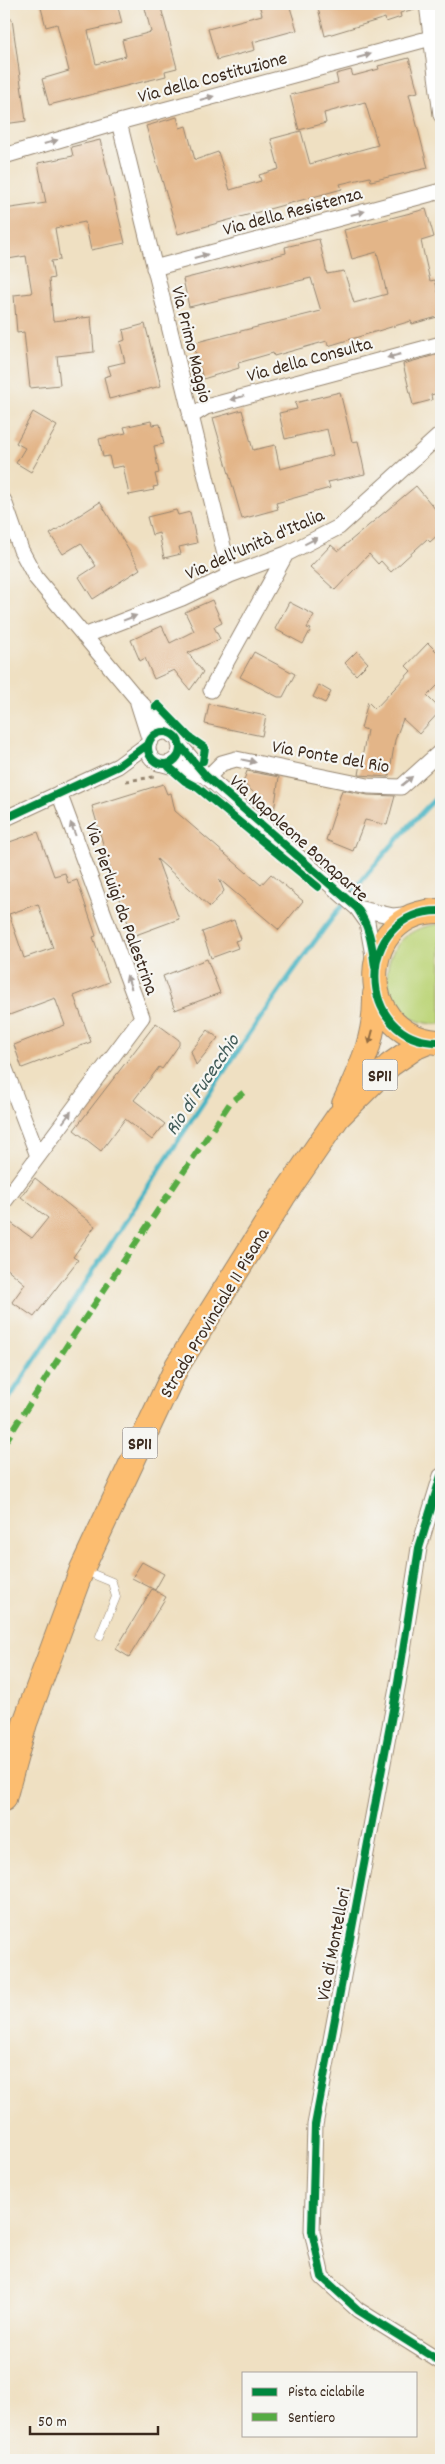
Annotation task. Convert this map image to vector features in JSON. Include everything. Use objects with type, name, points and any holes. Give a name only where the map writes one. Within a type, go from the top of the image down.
[{"type":"main road","points":[[431,912],[404,921],[390,933],[380,949],[375,978],[382,1008],[394,1023],[410,1035],[435,1042]]},
{"type":"main road","name":"Strada Provinciale 11 Pisana","points":[[338,1117],[372,1036],[376,1018],[375,978]]},
{"type":"main road","name":"Strada Provinciale 11 Pisana","points":[[4,1799],[25,1723],[82,1569],[177,1366],[283,1197],[338,1117],[390,1065],[416,1047],[435,1042]]},
{"type":"street","points":[[427,4],[441,115]]},
{"type":"street","name":"Via della Costituzione","points":[[4,156],[118,122],[432,38]]},
{"type":"street","name":"Via Primo Maggio","points":[[118,122],[230,575]]},
{"type":"street","name":"Via della Resistenza","points":[[154,268],[441,191]]},
{"type":"street","name":"Via della Consulta","points":[[190,417],[206,407],[441,344]]},
{"type":"street","name":"Via dell'Unità d'Italia","points":[[84,636],[182,598],[230,575],[286,554],[339,527],[441,434]]},
{"type":"street","name":"Via Napoleone Bonaparte","points":[[4,501],[6,519],[36,578],[137,699],[176,740],[206,777],[357,908],[367,922],[372,941],[375,978]]},
{"type":"street","points":[[211,690],[286,554]]},
{"type":"street","name":"Via Napoleone Bonaparte","points":[[137,699],[149,743],[150,755],[159,768],[206,777]]},
{"type":"street","points":[[4,820],[118,766],[149,743],[160,732],[176,740],[180,749],[176,758],[159,768],[147,761],[118,766]]},
{"type":"street","name":"Via Ponte del Rio","points":[[206,777],[222,763],[236,759],[368,786],[400,787],[441,750]]},
{"type":"street","name":"Via Pierluigi da Palestrina","points":[[4,1202],[142,1016],[59,794]]},
{"type":"street","name":"Via Napoleone Bonaparte","points":[[357,908],[393,916],[431,912]]},
{"type":"street","points":[[4,1066],[38,1156]]},
{"type":"street","name":"Via di Montellori","points":[[441,1476],[419,1548],[398,1682],[315,2125],[312,2231],[322,2278],[358,2310],[441,2362]]},
{"type":"lane","points":[[82,1569],[112,1582],[116,1597],[100,1636]]},
{"type":"path","points":[[122,783],[143,777],[159,768]]},
{"type":"green space","points":[[441,924],[441,1024],[419,1021],[402,1011],[392,995],[387,977],[390,959],[400,942],[416,930]]},
{"type":"building","points":[[40,4],[117,4],[122,23],[88,31],[96,64],[126,56],[122,40],[151,32],[144,4],[160,4],[177,68],[165,71],[166,76],[49,105],[42,79],[69,71],[57,24],[46,27]]},
{"type":"building","points":[[259,4],[289,4],[297,30],[253,42],[255,50],[217,60],[208,29],[262,15]]},
{"type":"building","points":[[317,4],[418,4],[418,8],[400,13],[401,17],[386,22],[385,18],[325,36]]},
{"type":"building","points":[[12,19],[26,121],[4,124],[4,20]]},
{"type":"building","points":[[409,58],[418,92],[409,94],[428,168],[371,181],[370,177],[340,184],[342,189],[178,234],[146,126],[177,117],[180,128],[186,126],[195,160],[218,152],[230,190],[261,181],[259,175],[279,169],[271,139],[301,131],[310,164],[378,145],[365,102],[324,113],[326,123],[299,130],[290,95],[338,83],[336,74],[351,70],[353,76],[379,69],[378,66]]},
{"type":"building","points":[[100,140],[125,243],[91,250],[85,222],[55,228],[60,260],[51,261],[54,278],[49,279],[53,321],[91,317],[94,352],[57,356],[60,385],[30,388],[24,332],[17,333],[14,295],[32,293],[26,256],[8,259],[4,232],[4,209],[46,203],[38,163],[73,156],[71,147]]},
{"type":"building","points":[[426,209],[434,237],[421,241],[430,281],[435,280],[441,303],[441,316],[412,324],[411,321],[328,346],[327,341],[274,356],[273,353],[238,363],[239,368],[203,379],[193,343],[321,311],[311,278],[189,307],[183,279],[286,253],[285,247],[319,239],[327,274],[344,271],[354,303],[387,294],[377,252],[352,259],[344,230]]},
{"type":"building","points":[[145,324],[161,386],[109,399],[104,377],[111,375],[108,366],[125,362],[120,342],[125,340],[123,330]]},
{"type":"building","points":[[439,354],[441,392],[431,395],[432,400],[413,405],[403,364]]},
{"type":"building","points":[[340,392],[352,442],[358,441],[365,474],[328,482],[330,488],[276,503],[278,509],[242,519],[213,418],[242,410],[253,450],[275,445],[280,469],[333,455],[327,429],[285,439],[279,413],[297,409],[295,403]]},
{"type":"building","points":[[33,412],[57,426],[31,472],[16,463],[25,448],[16,443]]},
{"type":"building","points":[[151,421],[152,425],[160,424],[164,444],[154,446],[159,473],[155,474],[158,486],[153,487],[154,490],[129,495],[123,466],[112,468],[109,456],[103,457],[99,439],[126,433],[124,427]]},
{"type":"building","points":[[416,486],[441,516],[441,532],[430,542],[427,539],[391,572],[381,561],[378,564],[369,554],[335,590],[310,567],[331,545],[338,551]]},
{"type":"building","points":[[100,502],[140,569],[93,599],[79,577],[96,566],[81,543],[63,554],[50,534]]},
{"type":"building","points":[[176,510],[178,515],[190,512],[197,543],[179,547],[181,554],[164,558],[159,533],[152,535],[147,517]]},
{"type":"building","points":[[212,600],[222,623],[214,627],[220,639],[188,653],[203,672],[190,690],[174,670],[154,679],[145,658],[140,661],[131,640],[162,626],[170,643],[194,631],[185,612]]},
{"type":"building","points":[[289,602],[314,615],[307,628],[311,629],[303,644],[275,629]]},
{"type":"building","points":[[428,643],[441,656],[441,682],[427,696],[441,710],[419,734],[403,719],[395,740],[389,777],[359,775],[367,730],[361,728],[368,702],[375,709],[411,671],[406,666]]},
{"type":"building","points":[[357,651],[368,663],[356,675],[345,663]]},
{"type":"building","points":[[254,652],[295,674],[283,697],[278,697],[240,677]]},
{"type":"building","points":[[319,685],[331,692],[325,703],[313,697]]},
{"type":"building","points":[[209,704],[266,716],[262,736],[205,724]]},
{"type":"building","points":[[247,771],[279,777],[274,811],[243,783]]},
{"type":"building","points":[[163,784],[167,794],[171,793],[175,811],[261,885],[271,874],[303,901],[279,930],[219,879],[224,891],[210,907],[157,859],[179,919],[133,936],[118,896],[92,806]]},
{"type":"building","points":[[342,790],[368,795],[395,796],[387,825],[365,820],[353,851],[326,840]]},
{"type":"building","points":[[38,832],[54,876],[65,873],[68,883],[77,880],[96,936],[93,937],[109,982],[74,996],[91,1042],[22,1068],[14,1045],[65,1025],[55,998],[4,1017],[4,844]],"holes":[[[38,904],[53,948],[24,958],[9,914]]]},
{"type":"building","points":[[234,920],[241,939],[235,941],[238,948],[211,958],[202,932]]},
{"type":"building","points":[[207,959],[220,993],[175,1010],[163,976]]},
{"type":"building","points":[[156,1023],[179,1040],[179,1045],[162,1069],[159,1067],[134,1100],[165,1124],[152,1140],[125,1119],[101,1151],[74,1130]]},
{"type":"building","points":[[208,1030],[218,1038],[196,1065],[191,1051]]},
{"type":"building","points":[[35,1178],[95,1226],[73,1257],[78,1260],[34,1317],[12,1302],[25,1284],[4,1266],[4,1218],[32,1238],[48,1218],[21,1197]]},
{"type":"building","points":[[142,1562],[164,1574],[155,1590],[132,1578]]},
{"type":"building","points":[[152,1589],[166,1597],[129,1657],[116,1649]]},
{"type":"waterway","name":"Rio di Fucecchio","points":[[4,1406],[216,1083],[294,969],[378,861],[441,793]]},
{"type":"marked path","points":[[4,1444],[69,1342],[230,1103],[248,1089]]},
{"type":"cycle path","points":[[156,707],[158,705],[189,737],[205,748],[203,761]]},
{"type":"cycle path","points":[[164,732],[170,733],[175,737],[179,742],[180,748],[179,754],[175,759],[170,763],[164,764],[158,763],[153,759],[149,754],[148,748],[149,742],[153,737],[158,733],[164,732]]},
{"type":"cycle path","points":[[4,819],[118,766],[148,744]]},
{"type":"cycle path","points":[[179,744],[206,776],[357,908],[368,929],[375,967]]},
{"type":"cycle path","points":[[169,767],[185,781],[198,788],[318,887]]},
{"type":"cycle path","points":[[441,911],[412,916],[392,931],[379,952],[375,977],[380,1001],[392,1023],[412,1037],[441,1042]]},
{"type":"cycle path","points":[[441,1476],[419,1548],[398,1683],[315,2125],[312,2231],[322,2277],[358,2310],[441,2362]]}]
